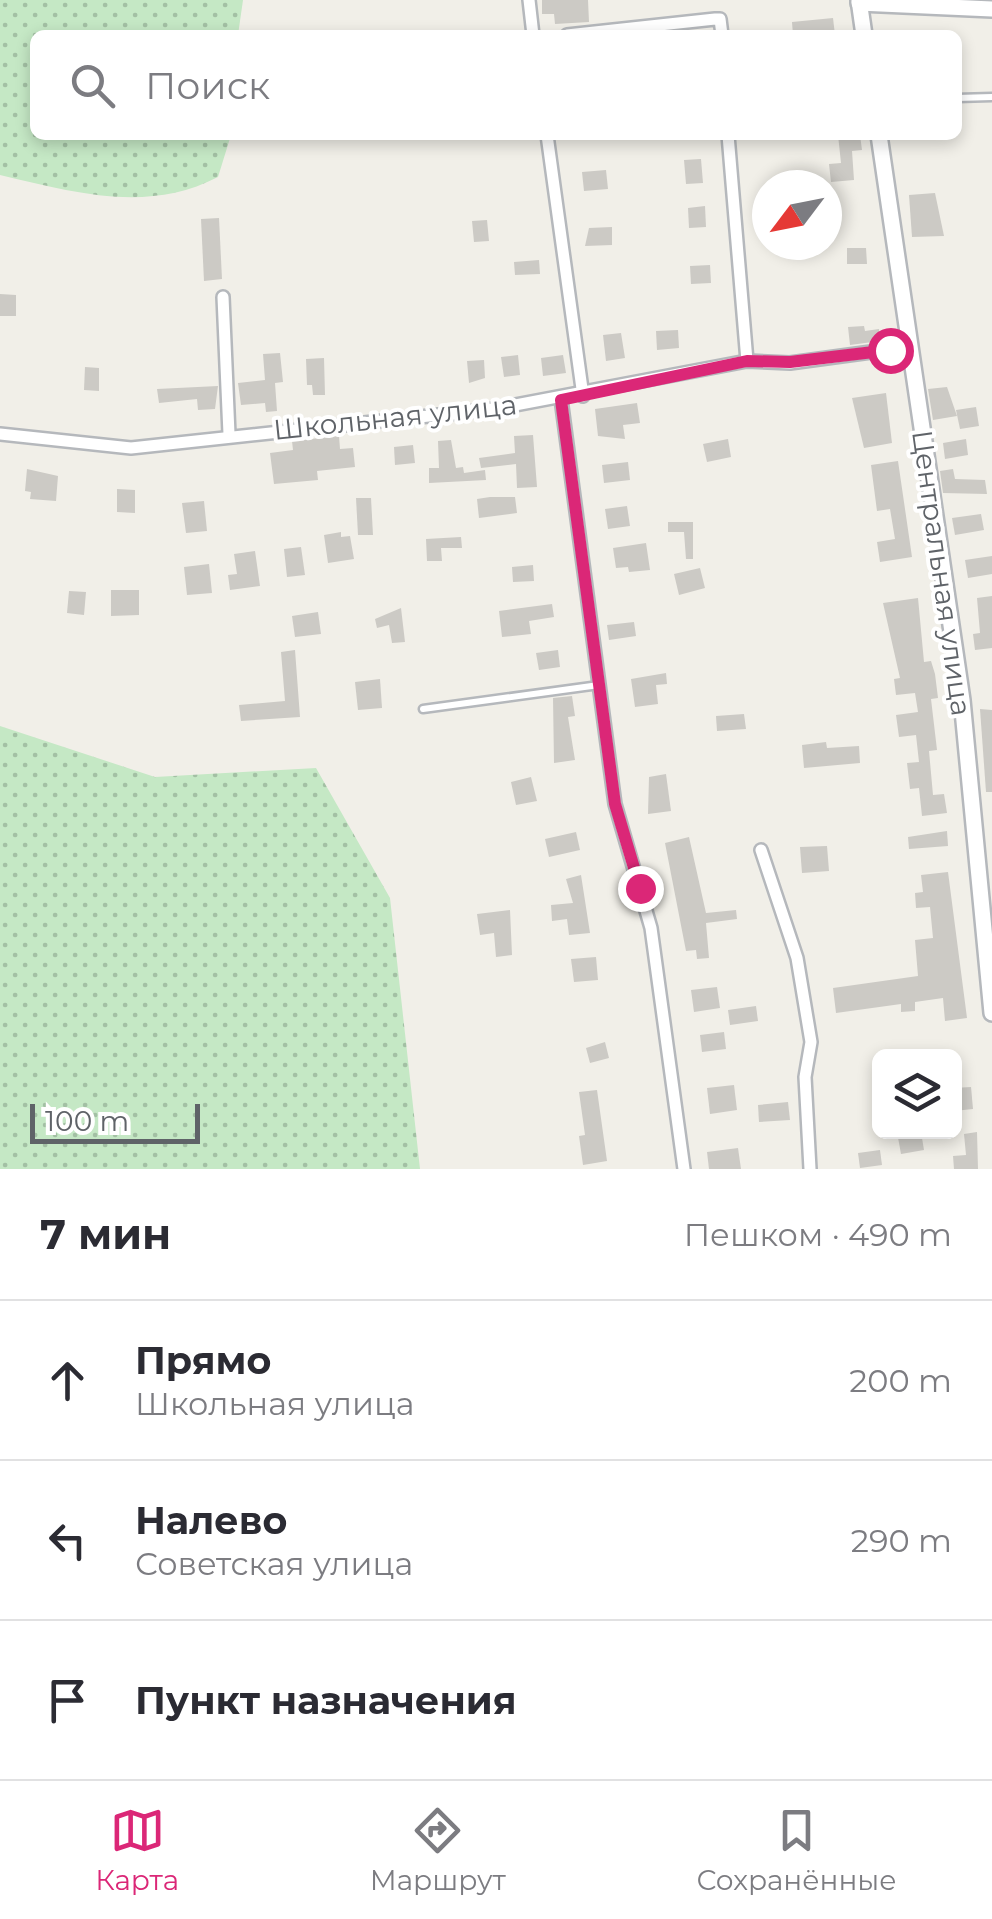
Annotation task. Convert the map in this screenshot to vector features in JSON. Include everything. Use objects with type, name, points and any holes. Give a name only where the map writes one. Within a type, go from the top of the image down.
[{"type":"street","points":[[529,0],[533,30]]},
{"type":"street","points":[[863,30],[859,2],[992,9]]},
{"type":"street","points":[[614,30],[715,19],[720,20],[721,30]]},
{"type":"street","points":[[548,140],[583,396]]},
{"type":"street","points":[[728,140],[747,361]]},
{"type":"street","name":"Центральная улица","points":[[880,140],[962,700],[992,1013]]},
{"type":"street","points":[[224,297],[229,434]]},
{"type":"street","name":"Школьная улица","points":[[0,434],[131,448],[229,434],[561,400],[747,361],[790,362],[908,347]]},
{"type":"street","points":[[561,400],[615,804],[651,928],[684,1169]]},
{"type":"street","points":[[761,850],[798,958],[811,1042],[805,1077],[810,1169]]},
{"type":"lane","points":[[962,98],[992,96]]},
{"type":"lane","points":[[424,709],[599,684]]},
{"type":"green space","points":[[0,0],[243,0],[239,30],[30,30],[30,140],[229,140],[218,177],[164,195],[137,197],[82,193],[0,175]]},
{"type":"green space","points":[[0,726],[155,777],[316,768],[390,898],[420,1169],[0,1169]]},
{"type":"building","points":[[542,0],[588,0],[589,22],[555,24],[554,14],[542,14]]},
{"type":"building","points":[[833,18],[834,30],[793,30],[792,22]]},
{"type":"building","points":[[839,140],[861,140],[862,150],[852,151],[854,180],[842,181],[842,170],[830,170],[829,164],[841,163]]},
{"type":"building","points":[[701,159],[703,183],[686,184],[684,160]]},
{"type":"building","points":[[606,170],[608,189],[584,191],[582,172]]},
{"type":"building","points":[[935,193],[944,236],[912,237],[909,195]]},
{"type":"building","points":[[705,206],[706,227],[689,228],[688,208]]},
{"type":"building","points":[[219,218],[222,279],[204,281],[201,219]]},
{"type":"building","points":[[487,220],[489,241],[474,242],[472,221]]},
{"type":"building","points":[[612,227],[612,245],[585,246],[589,228]]},
{"type":"building","points":[[847,248],[866,248],[867,264],[847,264]]},
{"type":"building","points":[[539,260],[540,274],[515,275],[514,262]]},
{"type":"building","points":[[710,265],[711,283],[691,284],[690,266]]},
{"type":"building","points":[[0,294],[16,295],[16,316],[0,316]]},
{"type":"building","points":[[864,326],[865,331],[879,329],[880,341],[850,345],[848,327]]},
{"type":"building","points":[[678,330],[679,348],[657,350],[656,331]]},
{"type":"building","points":[[621,333],[625,358],[606,361],[603,335]]},
{"type":"building","points":[[280,353],[283,382],[275,383],[277,411],[266,412],[265,403],[241,405],[238,383],[265,380],[263,354]]},
{"type":"building","points":[[518,355],[520,375],[504,377],[501,357]]},
{"type":"building","points":[[563,355],[566,373],[543,376],[541,358]]},
{"type":"building","points":[[324,358],[325,395],[313,395],[312,385],[307,385],[306,359]]},
{"type":"building","points":[[484,360],[485,378],[469,383],[467,361]]},
{"type":"building","points":[[85,367],[99,368],[99,391],[84,390]]},
{"type":"building","points":[[218,386],[215,409],[198,410],[197,399],[159,403],[157,389]]},
{"type":"building","points":[[947,387],[957,416],[933,420],[928,389]]},
{"type":"building","points":[[886,393],[892,443],[864,448],[852,398]]},
{"type":"building","points":[[637,403],[640,423],[623,425],[625,439],[598,436],[595,409]]},
{"type":"building","points":[[976,407],[979,426],[960,429],[956,410]]},
{"type":"building","points":[[533,435],[537,487],[517,488],[516,464],[481,468],[479,458],[515,453],[514,436]]},
{"type":"building","points":[[339,436],[340,449],[353,448],[355,467],[317,471],[318,480],[274,484],[270,453],[293,450],[292,441]]},
{"type":"building","points":[[728,439],[731,457],[707,462],[703,444]]},
{"type":"building","points":[[966,439],[968,455],[945,459],[943,443]]},
{"type":"building","points":[[451,440],[456,468],[463,467],[464,473],[485,470],[486,480],[429,483],[429,468],[439,468],[438,441]]},
{"type":"building","points":[[413,445],[415,463],[395,465],[394,447]]},
{"type":"building","points":[[898,461],[912,557],[880,562],[877,542],[895,539],[890,509],[877,511],[871,465]]},
{"type":"building","points":[[628,462],[630,480],[604,483],[602,465]]},
{"type":"building","points":[[27,469],[58,476],[56,501],[30,499],[31,492],[25,491]]},
{"type":"building","points":[[953,469],[955,479],[985,480],[987,494],[943,493],[940,471]]},
{"type":"building","points":[[117,489],[135,490],[135,513],[117,512]]},
{"type":"building","points":[[515,497],[517,513],[479,518],[477,499]]},
{"type":"building","points":[[356,498],[371,498],[373,535],[358,535]]},
{"type":"building","points":[[204,501],[207,531],[186,533],[182,503]]},
{"type":"building","points":[[627,506],[630,526],[608,529],[605,509]]},
{"type":"building","points":[[981,514],[984,530],[955,535],[952,518]]},
{"type":"building","points":[[668,522],[693,522],[693,559],[686,559],[684,532],[668,532]]},
{"type":"building","points":[[341,532],[341,537],[350,536],[354,559],[328,563],[324,535]]},
{"type":"building","points":[[461,537],[462,548],[441,548],[442,561],[427,561],[426,539]]},
{"type":"building","points":[[646,543],[650,570],[629,572],[628,567],[616,568],[613,548]]},
{"type":"building","points":[[301,547],[305,575],[287,577],[284,549]]},
{"type":"building","points":[[255,551],[260,586],[230,590],[228,575],[237,574],[234,554]]},
{"type":"building","points":[[992,556],[992,574],[968,578],[965,560]]},
{"type":"building","points":[[209,564],[212,593],[187,595],[184,567]]},
{"type":"building","points":[[533,565],[534,581],[513,582],[512,567]]},
{"type":"building","points":[[700,568],[705,588],[679,595],[674,574]]},
{"type":"building","points":[[111,590],[139,590],[139,615],[111,616]]},
{"type":"building","points":[[69,591],[86,592],[84,615],[67,613]]},
{"type":"building","points":[[992,596],[992,648],[975,650],[973,634],[980,633],[977,598]]},
{"type":"building","points":[[918,598],[924,662],[931,661],[938,698],[931,699],[937,750],[929,751],[933,795],[944,794],[947,813],[922,816],[919,788],[910,789],[907,763],[919,762],[916,735],[899,737],[896,715],[918,712],[915,693],[896,695],[894,679],[900,678],[883,603]]},
{"type":"building","points":[[552,604],[554,617],[529,621],[531,634],[502,637],[499,611]]},
{"type":"building","points":[[401,608],[405,642],[392,643],[389,625],[377,628],[375,619]]},
{"type":"building","points":[[318,612],[321,634],[295,637],[292,616]]},
{"type":"building","points":[[634,622],[636,636],[609,640],[607,625]]},
{"type":"building","points":[[295,650],[300,717],[241,721],[239,705],[285,701],[281,652]]},
{"type":"building","points":[[558,650],[560,667],[539,670],[536,653]]},
{"type":"building","points":[[666,673],[667,684],[656,685],[658,704],[635,707],[631,679]]},
{"type":"building","points":[[380,679],[382,708],[358,710],[355,682]]},
{"type":"building","points":[[572,696],[575,716],[568,717],[575,760],[554,763],[553,698]]},
{"type":"building","points":[[980,709],[992,710],[992,792],[986,792]]},
{"type":"building","points":[[744,714],[746,729],[717,731],[716,716]]},
{"type":"building","points":[[826,742],[827,748],[859,746],[860,763],[804,768],[802,745]]},
{"type":"building","points":[[666,774],[671,811],[648,814],[649,777]]},
{"type":"building","points":[[531,777],[537,801],[516,805],[511,782]]},
{"type":"building","points":[[947,831],[948,846],[909,849],[908,837]]},
{"type":"building","points":[[576,832],[580,850],[549,857],[545,839]]},
{"type":"building","points":[[689,837],[706,913],[736,910],[737,919],[706,923],[709,958],[697,959],[696,950],[686,951],[665,843]]},
{"type":"building","points":[[827,846],[829,871],[802,873],[800,847]]},
{"type":"building","points":[[948,872],[967,1018],[945,1021],[943,998],[915,1002],[915,1011],[901,1012],[901,1004],[836,1013],[833,988],[918,976],[915,940],[933,938],[930,907],[916,908],[915,893],[923,892],[921,875]]},
{"type":"building","points":[[581,875],[590,933],[569,935],[567,919],[552,921],[551,905],[573,903],[566,879]]},
{"type":"building","points":[[510,910],[512,955],[496,957],[494,933],[480,935],[477,914]]},
{"type":"building","points":[[596,957],[598,980],[574,982],[571,959]]},
{"type":"building","points":[[717,987],[720,1008],[694,1012],[691,990]]},
{"type":"building","points":[[756,1006],[758,1021],[730,1025],[728,1010]]},
{"type":"building","points":[[724,1032],[726,1049],[702,1052],[700,1035]]},
{"type":"building","points":[[605,1042],[609,1058],[590,1063],[586,1048]]},
{"type":"building","points":[[734,1085],[737,1110],[710,1114],[707,1088]]},
{"type":"building","points":[[971,1087],[973,1109],[962,1110],[962,1088]]},
{"type":"building","points":[[597,1090],[607,1161],[583,1165],[579,1136],[585,1135],[579,1092]]},
{"type":"building","points":[[788,1102],[790,1120],[759,1122],[758,1105]]},
{"type":"building","points":[[977,1132],[978,1169],[954,1169],[953,1156],[966,1155],[964,1134]]},
{"type":"building","points":[[898,1139],[922,1139],[924,1150],[901,1154]]},
{"type":"building","points":[[738,1148],[741,1169],[709,1169],[707,1152]]},
{"type":"building","points":[[880,1150],[882,1165],[860,1168],[858,1153]]},
{"type":"route","points":[[640,888],[615,804],[561,400],[747,361],[790,362],[890,350]]}]
